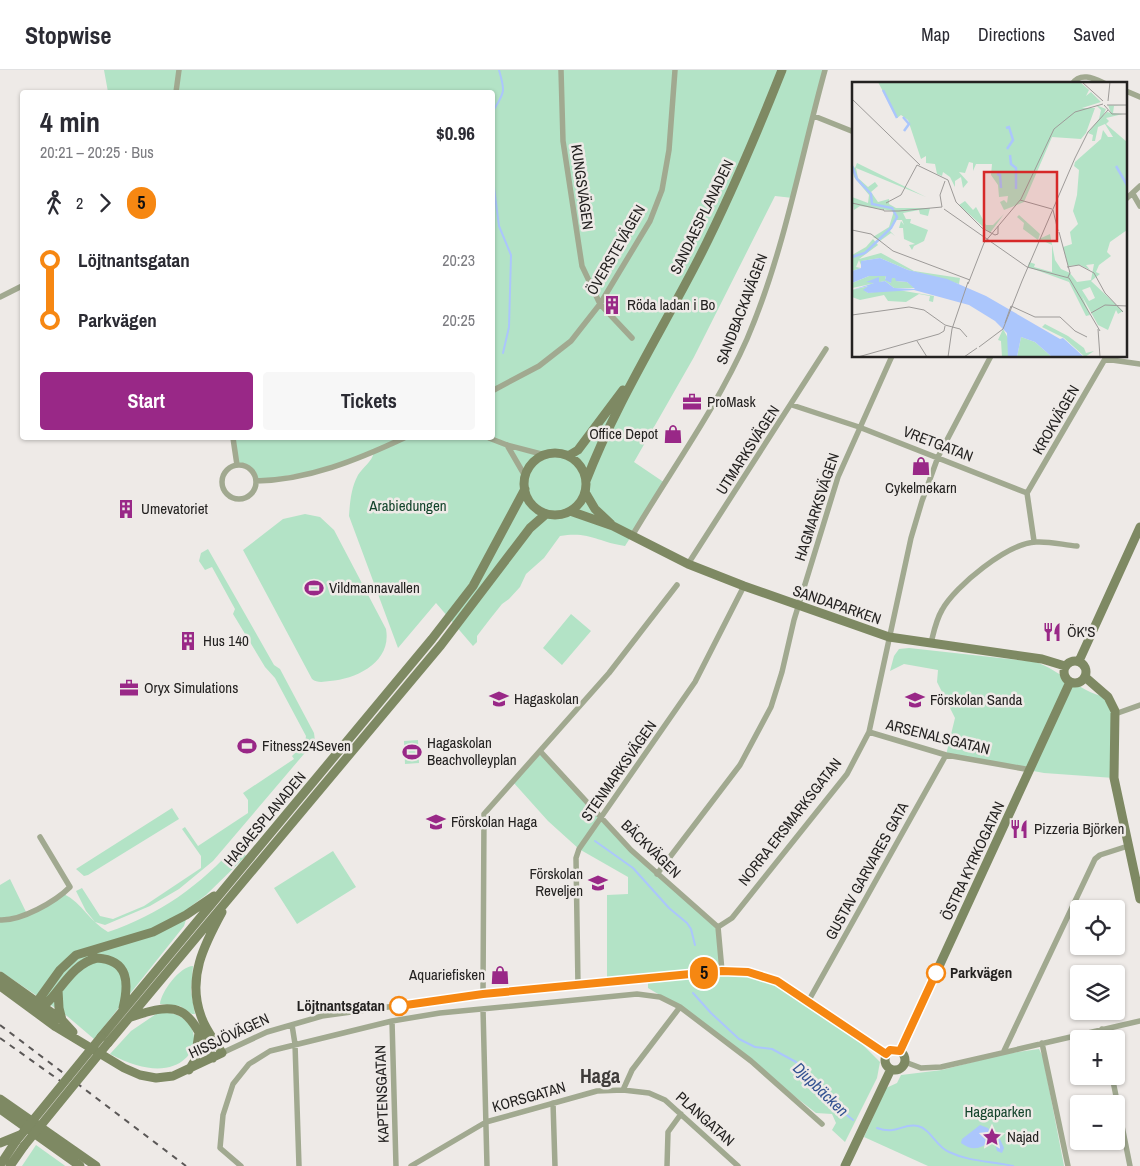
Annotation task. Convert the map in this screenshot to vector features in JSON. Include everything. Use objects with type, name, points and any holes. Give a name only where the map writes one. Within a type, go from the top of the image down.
[{"type":"main road","name":"SANDAESPLANADEN","points":[[586,481],[604,437],[637,371],[700,258],[782,70]]},
{"type":"main road","name":"SANDAESPLANADEN","points":[[568,456],[578,450],[637,371]]},
{"type":"main road","points":[[545,455],[568,456],[581,468],[586,481],[585,492],[580,503],[570,511],[556,515],[546,514],[532,505],[524,489],[526,476],[532,464],[545,455]]},
{"type":"main road","name":"HAGAESPLANADEN","points":[[105,1040],[130,1017],[229,890],[473,586],[524,489]]},
{"type":"main road","name":"SANDAPARKEN","points":[[585,492],[595,509],[613,526]]},
{"type":"main road","name":"SANDAPARKEN","points":[[570,511],[613,526],[688,564],[799,607],[889,637],[1042,658],[1064,666]]},
{"type":"main road","name":"HAGAESPLANADEN","points":[[105,1040],[122,1011],[441,645],[530,528],[546,514]]},
{"type":"main road","points":[[1079,661],[1140,527]]},
{"type":"main road","points":[[1071,661],[1079,661],[1086,668],[1085,678],[1080,682],[1070,682],[1063,674],[1064,666],[1071,661]]},
{"type":"main road","points":[[1085,678],[1108,697],[1115,714],[1114,778],[1140,898]]},
{"type":"main road","name":"ÖSTRA KYRKOGATAN","points":[[900,1051],[1070,682]]},
{"type":"main road","points":[[38,1009],[60,970],[76,955],[153,932],[229,890]]},
{"type":"main road","points":[[222,1053],[201,1016],[195,987],[198,965],[205,945],[229,890]]},
{"type":"main road","points":[[38,1009],[81,964],[97,958],[111,960],[122,969],[127,991],[122,1011]]},
{"type":"main road","name":"HISSJÖVÄGEN","points":[[0,976],[38,1009],[62,1020],[78,1038]]},
{"type":"main road","name":"HISSJÖVÄGEN","points":[[0,986],[38,1009],[124,1068],[140,1075],[165,1077],[189,1070],[222,1053]]},
{"type":"main road","points":[[58,990],[62,1020]]},
{"type":"main road","points":[[130,1017],[158,1008],[176,1009],[188,1016],[213,1058]]},
{"type":"main road","points":[[189,1070],[195,1060],[199,1032]]},
{"type":"main road","points":[[0,1165],[19,1140],[105,1040]]},
{"type":"main road","points":[[890,1050],[900,1051],[905,1056],[905,1062],[899,1069],[891,1069],[885,1062],[886,1054],[890,1050]]},
{"type":"main road","points":[[845,1166],[891,1069]]},
{"type":"main road","points":[[0,1098],[83,1164]]},
{"type":"main road","points":[[0,1109],[83,1164],[95,1166]]},
{"type":"main road","points":[[0,1143],[19,1140]]},
{"type":"main road","points":[[13,1164],[19,1140]]},
{"type":"street","points":[[176,90],[179,70]]},
{"type":"street","name":"KUNGSVÄGEN","points":[[561,70],[563,141],[582,266],[600,304],[632,338]]},
{"type":"street","name":"ÖVERSTEVÄGEN","points":[[495,389],[555,355],[571,341],[600,304],[650,221],[662,190],[669,150],[675,70]]},
{"type":"street","name":"SANDBACKAVÄGEN","points":[[632,536],[699,432],[747,339],[782,237],[825,70]]},
{"type":"street","points":[[1075,82],[1082,77],[1088,77],[1101,82]]},
{"type":"street","points":[[1128,93],[1140,97]]},
{"type":"street","points":[[814,116],[852,131]]},
{"type":"street","points":[[1128,198],[1140,186]]},
{"type":"street","points":[[1133,194],[1140,206]]},
{"type":"street","points":[[0,297],[20,287]]},
{"type":"street","name":"UTMARKSVÄGEN","points":[[688,564],[792,405],[826,349]]},
{"type":"street","name":"HAGMARKSVÄGEN","points":[[657,874],[740,765],[758,733],[773,698],[838,477],[891,358]]},
{"type":"street","name":"NORRA ERSMARKSGATAN","points":[[718,927],[732,918],[847,774],[869,732],[911,538],[938,457],[990,358]]},
{"type":"street","points":[[1105,358],[1140,364]]},
{"type":"street","name":"KROKVÄGEN","points":[[1027,493],[1105,358]]},
{"type":"street","name":"VRETGATAN","points":[[792,405],[859,427],[1027,493]]},
{"type":"street","points":[[233,440],[238,466]]},
{"type":"street","points":[[256,481],[290,478],[326,469],[358,459],[400,440]]},
{"type":"street","points":[[494,440],[545,455]]},
{"type":"street","points":[[507,445],[526,476]]},
{"type":"street","points":[[238,466],[249,469],[256,481],[252,493],[247,497],[239,499],[226,494],[222,487],[224,474],[228,469],[238,466]]},
{"type":"street","points":[[1027,493],[1034,541]]},
{"type":"street","points":[[931,643],[937,620],[943,608],[974,574],[1000,555],[1034,541],[1078,546]]},
{"type":"street","points":[[483,994],[482,820],[487,810],[609,673],[677,586]]},
{"type":"street","name":"STENMARKSVÄGEN","points":[[578,986],[576,858],[579,849],[696,682],[744,586]]},
{"type":"street","points":[[1115,714],[1140,705]]},
{"type":"street","name":"ARSENALSGATAN","points":[[869,732],[946,755],[1031,770]]},
{"type":"street","name":"BÄCKVÄGEN","points":[[540,750],[601,817],[657,874],[718,927]]},
{"type":"street","name":"GUSTAV GARVARES GATA","points":[[809,1000],[946,755]]},
{"type":"street","points":[[0,920],[10,920],[27,914],[70,888],[40,837]]},
{"type":"street","points":[[1004,1052],[1094,860],[1100,854],[1128,846]]},
{"type":"street","points":[[718,927],[722,971]]},
{"type":"street","name":"HISSJÖVÄGEN","points":[[222,1053],[267,1032],[322,1016],[483,994],[722,971],[763,976],[777,981],[809,1000],[886,1054]]},
{"type":"street","points":[[241,1166],[220,1148],[221,1124],[230,1092],[237,1078],[258,1057],[295,1044],[392,1021],[483,1009],[637,994],[660,997],[680,1007],[751,1062],[822,1124]]},
{"type":"street","points":[[623,1090],[632,1070],[680,1007]]},
{"type":"street","points":[[483,1009],[487,1166]]},
{"type":"street","name":"KAPTENSGATAN","points":[[392,1021],[396,1166]]},
{"type":"street","points":[[905,1062],[921,1068],[942,1067],[1140,1021]]},
{"type":"street","points":[[292,1024],[295,1044],[299,1166]]},
{"type":"street","points":[[1042,1043],[1068,1166]]},
{"type":"street","points":[[1114,1085],[1130,1166]]},
{"type":"street","name":"KORSGATAN","points":[[411,1166],[486,1122],[597,1091],[623,1090]]},
{"type":"street","name":"PLANGATAN","points":[[623,1090],[664,1100],[738,1166]]},
{"type":"street","points":[[553,1103],[555,1166]]},
{"type":"street","points":[[667,1166],[668,1132],[681,1114]]},
{"type":"green space","name":"Arabiedungen","points":[[104,70],[825,70],[793,198],[775,196],[694,357],[634,462],[665,483],[625,546],[586,536],[560,536],[544,558],[526,574],[520,587],[502,604],[490,619],[477,636],[477,642],[473,646],[436,603],[398,648],[349,516],[354,485],[360,472],[371,459],[374,452],[327,469],[256,481],[249,469],[237,465],[233,440],[495,440],[495,90],[108,90]]},
{"type":"green space","name":"Vildmannavallen","points":[[305,514],[320,517],[334,530],[386,629],[384,651],[378,659],[361,672],[340,680],[320,682],[312,679],[243,550],[283,519]]},
{"type":"green space","points":[[208,549],[274,665],[280,669],[314,733],[315,741],[213,861],[179,889],[150,906],[105,925],[95,922],[86,911],[76,891],[82,888],[100,916],[113,919],[144,906],[201,868],[201,856],[182,829],[185,827],[198,846],[248,813],[248,800],[243,793],[294,759],[292,756],[305,743],[306,736],[275,678],[265,667],[233,614],[235,609],[212,567],[205,570],[199,561],[201,553]]},
{"type":"green space","points":[[571,614],[591,631],[562,665],[543,648]]},
{"type":"green space","points":[[909,648],[1036,662],[1082,688],[1100,696],[1108,697],[1115,711],[1114,778],[1044,773],[946,755],[955,718],[937,682],[938,670],[904,664],[890,671],[894,656],[899,649]]},
{"type":"green space","name":"Hagaskolan Beachvolleyplan","points":[[418,740],[419,763],[405,764],[404,741]]},
{"type":"green space","points":[[540,751],[631,850],[718,927],[722,971],[763,975],[839,1021],[880,1062],[877,1078],[845,1142],[832,1130],[836,1123],[832,1114],[816,1113],[680,1007],[648,988],[648,979],[607,983],[607,895],[628,894],[628,877],[579,849],[548,821],[513,782]]},
{"type":"green space","points":[[172,808],[179,819],[88,875],[84,876],[76,869]]},
{"type":"green space","points":[[236,845],[246,856],[206,895],[190,907],[184,926],[94,1039],[67,1016],[0,971],[0,885],[10,879],[27,914],[64,894],[76,902],[96,923],[108,932],[162,908],[194,886],[223,860]]},
{"type":"green space","points":[[333,851],[356,887],[297,924],[274,888]]},
{"type":"green space","points":[[193,966],[191,991],[195,1014],[180,1006],[160,1004],[172,980],[182,970]]},
{"type":"green space","points":[[159,1012],[178,1016],[190,1025],[194,1038],[191,1051],[181,1062],[164,1068],[140,1066],[110,1054],[131,1031]]},
{"type":"green space","name":"Hagaparken","points":[[1039,1049],[1043,1057],[1064,1166],[928,1166],[864,1137],[886,1088],[897,1083],[901,1075],[942,1070],[1004,1054]]},
{"type":"green space","points":[[36,1145],[64,1165],[65,1166],[22,1166]]},
{"type":"water","points":[[980,1125],[988,1128],[994,1138],[1000,1139],[1004,1148],[1002,1153],[997,1151],[995,1143],[991,1141],[977,1148],[965,1146],[961,1143],[962,1139]]},
{"type":"waterway","points":[[495,108],[503,93],[503,84],[499,70]]},
{"type":"waterway","points":[[495,195],[499,226],[511,255],[509,327],[503,353]]},
{"type":"waterway","name":"Djupbäcken","points":[[595,841],[633,868],[669,908],[687,923],[691,929],[695,945]]},
{"type":"waterway","name":"Djupbäcken","points":[[693,993],[739,1039],[755,1047],[772,1049],[796,1062],[831,1102],[853,1120]]},
{"type":"waterway","name":"Djupbäcken","points":[[877,1128],[895,1130],[908,1126],[918,1126],[923,1128],[944,1150],[973,1160],[1013,1166]]},
{"type":"railway","points":[[0,1025],[186,1166]]},
{"type":"railway","points":[[0,1038],[73,1090]]},
{"type":"bus line","name":"5","points":[[399,1006],[483,994],[722,971],[748,972],[777,981],[809,1000],[886,1054],[890,1050],[900,1051],[936,973]]},
{"type":"place","name":"Röda ladan i Bo","points":[[612,305]]},
{"type":"place","name":"ProMask","points":[[692,402]]},
{"type":"place","name":"Office Depot","points":[[673,434]]},
{"type":"place","name":"Cykelmekarn","points":[[921,466]]},
{"type":"place","name":"Umevatoriet","points":[[126,509]]},
{"type":"place","name":"Vildmannavallen","points":[[314,588]]},
{"type":"place","name":"ÖK'S","points":[[1052,632]]},
{"type":"place","name":"Hus 140","points":[[188,641]]},
{"type":"place","name":"Oryx Simulations","points":[[129,688]]},
{"type":"place","name":"Hagaskolan","points":[[499,699]]},
{"type":"place","name":"Förskolan Sanda","points":[[915,700]]},
{"type":"place","name":"Fitness24Seven","points":[[247,746]]},
{"type":"place","name":"Hagaskolan Beachvolleyplan","points":[[412,752]]},
{"type":"place","name":"Förskolan Haga","points":[[436,822]]},
{"type":"place","name":"Pizzeria Björken","points":[[1019,829]]},
{"type":"place","name":"Förskolan Reveljen","points":[[598,883]]},
{"type":"place","name":"Parkvägen","points":[[936,973]]},
{"type":"place","name":"Aquariefisken","points":[[500,975]]},
{"type":"place","name":"Löjtnantsgatan","points":[[399,1006]]},
{"type":"place","name":"Najad","points":[[992,1137]]},
{"type":"district","name":"Haga","points":[[600,1076]]}]
